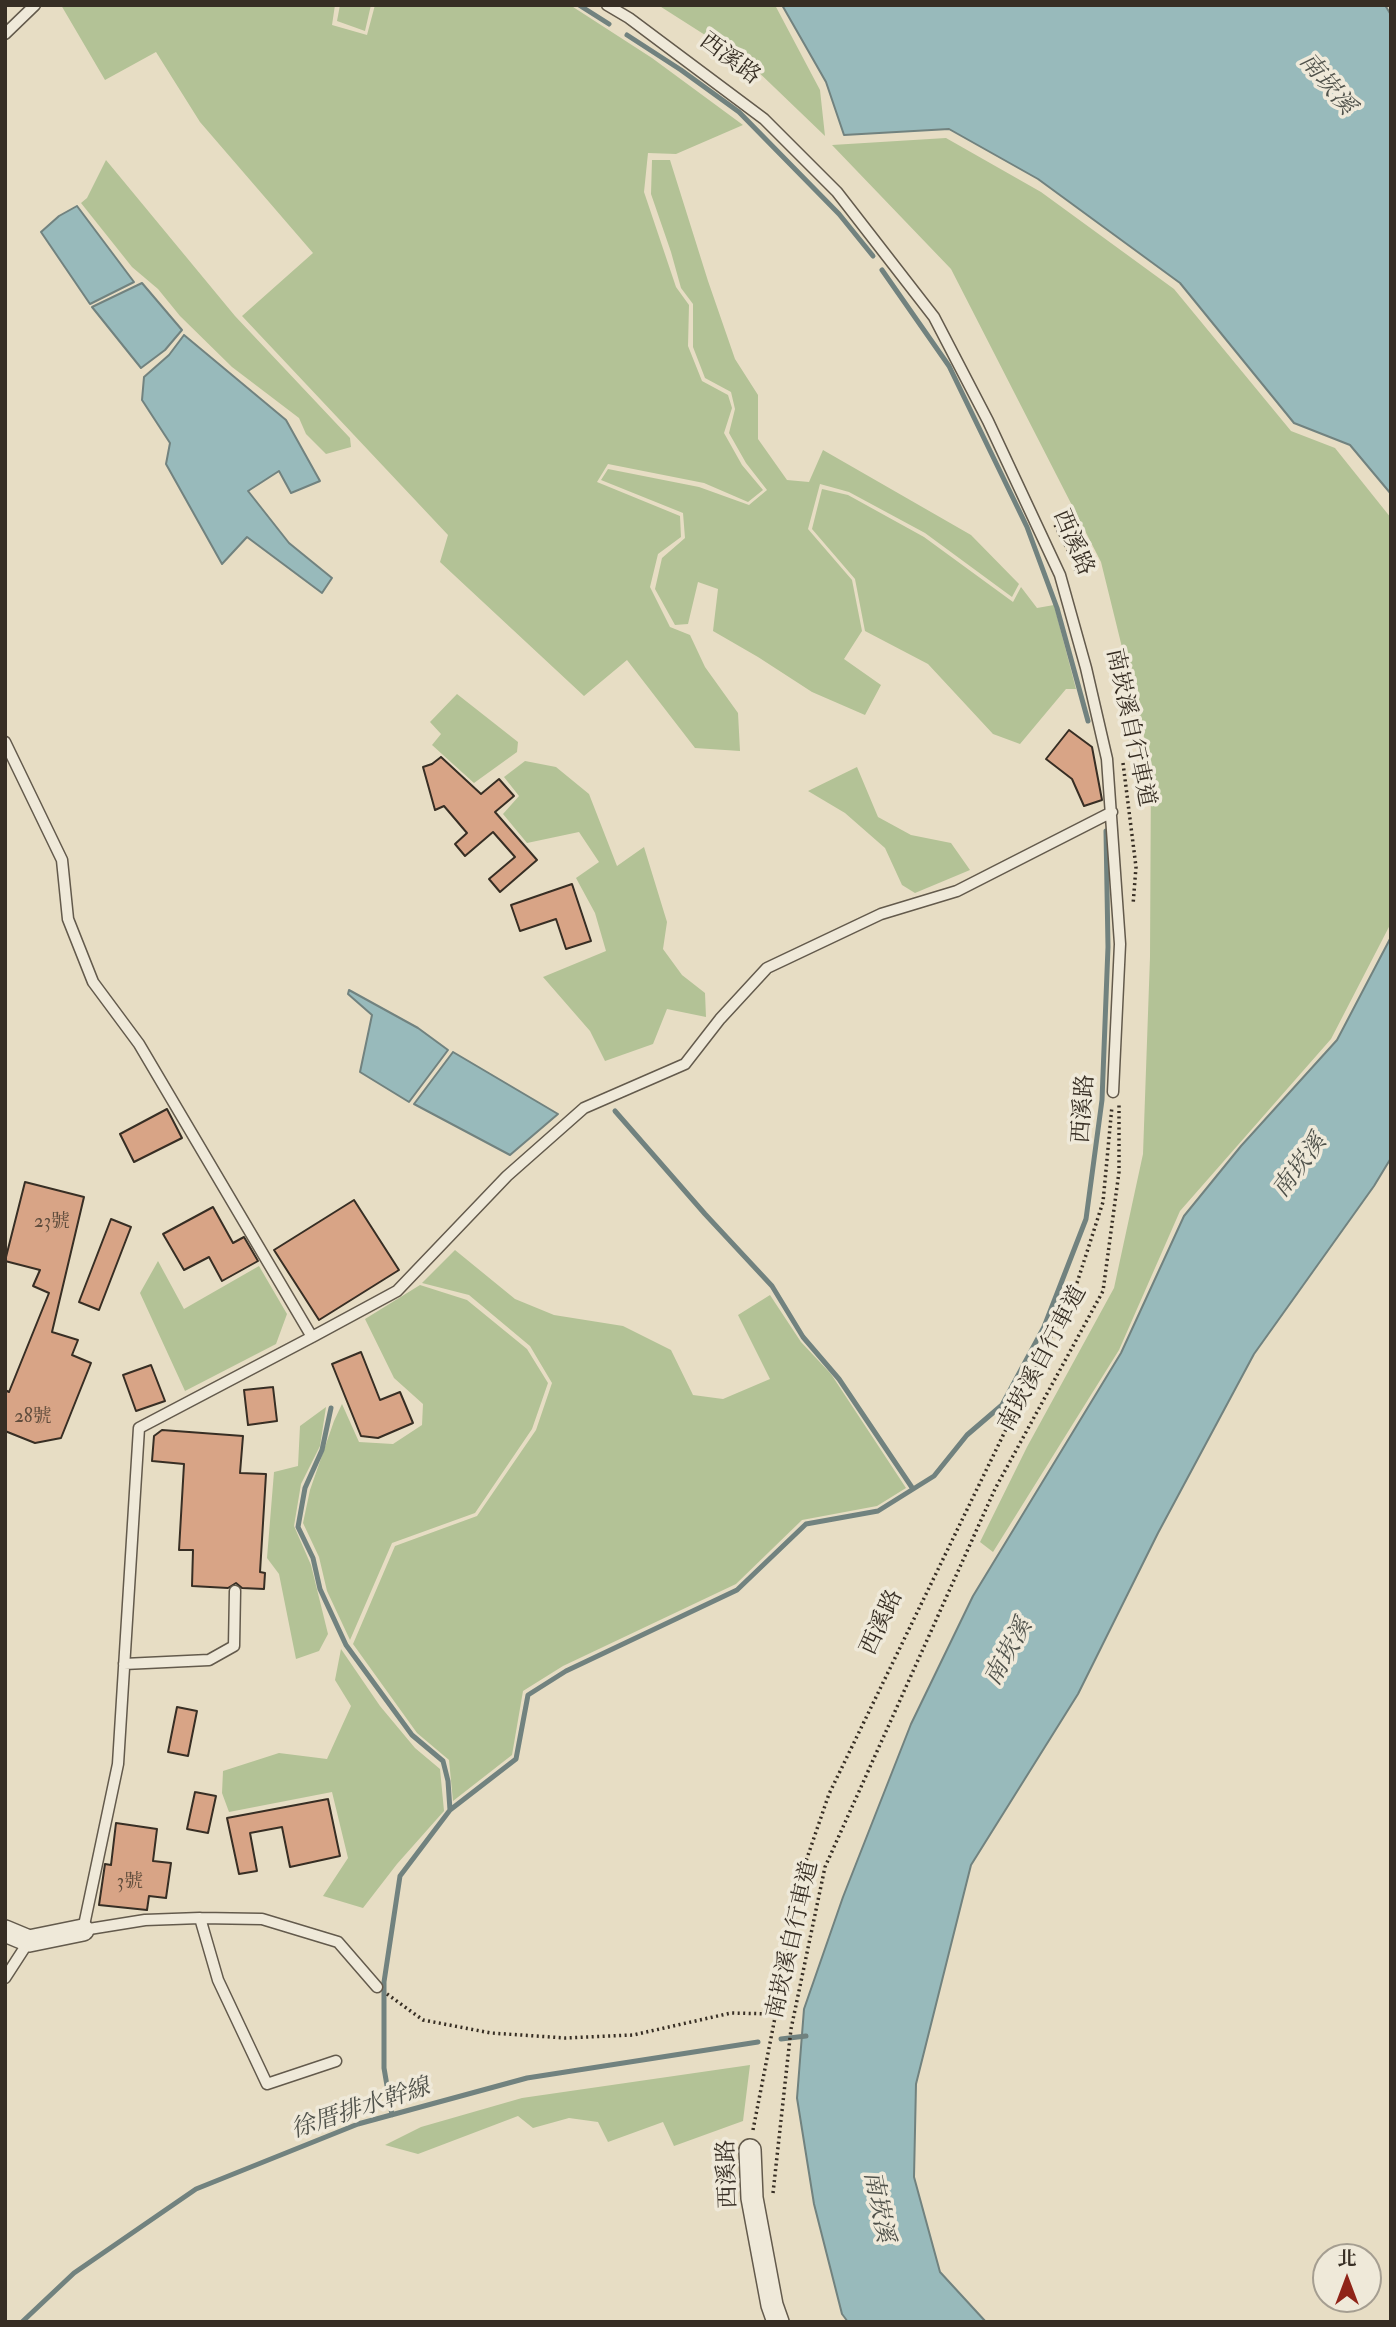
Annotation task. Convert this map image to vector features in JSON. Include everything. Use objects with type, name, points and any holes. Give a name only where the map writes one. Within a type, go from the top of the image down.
[{"type":"street","points":[[5,1931],[29,1941],[83,1930]]},
{"type":"street","name":"西溪路","points":[[750,2150],[752,2198],[778,2322]]},
{"type":"lane","points":[[5,34],[35,5]]},
{"type":"lane","name":"西溪路","points":[[607,5],[629,18],[764,119],[837,192],[934,317],[988,421],[1060,575],[1086,668],[1107,759],[1120,944],[1116,1092]]},
{"type":"lane","points":[[5,742],[62,860],[68,919],[93,982],[139,1044],[312,1337]]},
{"type":"lane","points":[[377,1987],[338,1942],[262,1919],[145,1920],[83,1930],[118,1764],[139,1428],[397,1291],[507,1176],[584,1108],[685,1064],[720,1019],[767,968],[881,914],[957,891],[1112,812]]},
{"type":"lane","points":[[124,1664],[209,1660],[233,1646],[235,1591]]},
{"type":"lane","points":[[200,1918],[218,1980],[267,2084],[336,2061]]},
{"type":"lane","points":[[5,1978],[29,1941]]},
{"type":"path","points":[[1054,525],[1073,560],[1076,573]]},
{"type":"path","name":"南崁溪自行車道","points":[[1121,755],[1136,867],[1133,907]]},
{"type":"path","name":"南崁溪自行車道","points":[[772,2198],[790,2029],[825,1867],[995,1489],[1103,1291],[1119,1172],[1116,1092]]},
{"type":"path","name":"西溪路","points":[[750,2150],[805,1864],[829,1794],[1077,1283],[1103,1202],[1116,1092]]},
{"type":"path","points":[[377,1987],[424,2020],[491,2033],[565,2038],[633,2035],[731,2013],[775,2014]]},
{"type":"green space","points":[[61,5],[335,5],[332,25],[367,35],[375,5],[570,5],[652,58],[743,125],[676,154],[648,153],[644,192],[676,287],[689,305],[688,346],[702,381],[728,395],[732,408],[724,433],[742,465],[763,490],[748,502],[704,483],[608,464],[597,482],[680,516],[681,537],[658,554],[650,587],[670,627],[690,635],[705,667],[738,713],[740,751],[695,748],[627,660],[584,696],[440,562],[448,535],[242,316],[313,253],[200,122],[156,52],[105,80]]},
{"type":"green space","points":[[340,5],[371,5],[365,31],[337,21]]},
{"type":"green space","points":[[658,5],[775,5],[820,90],[825,136],[749,63]]},
{"type":"green space","points":[[946,138],[1041,192],[1174,289],[1291,431],[1335,448],[1391,518],[1391,923],[1331,1039],[1180,1211],[1119,1350],[993,1552],[980,1542],[1027,1447],[1114,1288],[1143,1154],[1150,957],[1151,765],[1101,562],[951,269],[832,145]]},
{"type":"green space","points":[[106,160],[235,316],[350,438],[351,447],[326,454],[306,434],[299,418],[232,367],[180,316],[158,289],[132,267],[81,203],[87,198]]},
{"type":"green space","points":[[652,160],[670,160],[735,359],[758,395],[758,439],[787,480],[809,482],[823,450],[971,535],[1019,584],[1012,597],[925,533],[849,492],[820,484],[808,529],[852,580],[862,631],[844,659],[881,685],[865,715],[812,692],[713,631],[718,589],[698,582],[688,624],[675,625],[655,589],[662,558],[685,538],[683,513],[601,480],[608,469],[699,487],[749,505],[767,490],[746,463],[729,433],[735,409],[731,392],[705,378],[693,347],[693,304],[681,288],[651,194]]},
{"type":"green space","points":[[822,489],[848,495],[924,537],[1013,602],[1021,587],[1037,608],[1054,605],[1076,689],[1066,689],[1020,744],[993,734],[928,664],[865,631],[855,579],[812,529]]},
{"type":"green space","points":[[457,694],[518,742],[517,752],[474,783],[432,745],[441,734],[430,722]]},
{"type":"green space","points":[[525,761],[556,767],[589,794],[617,866],[644,847],[667,922],[663,949],[682,975],[705,993],[706,1017],[667,1009],[653,1044],[605,1061],[590,1031],[543,977],[606,951],[595,913],[576,878],[599,862],[579,832],[527,843],[503,814],[519,796],[504,777]]},
{"type":"green space","points":[[857,767],[878,817],[911,835],[951,843],[970,870],[915,893],[902,885],[885,848],[845,813],[808,791]]},
{"type":"green space","points":[[455,1250],[515,1299],[554,1315],[623,1326],[671,1350],[693,1395],[723,1399],[770,1379],[738,1315],[770,1295],[801,1342],[831,1374],[906,1488],[877,1506],[802,1520],[736,1584],[563,1666],[523,1691],[512,1755],[453,1801],[449,1760],[417,1733],[353,1644],[395,1546],[477,1516],[536,1430],[552,1383],[530,1346],[469,1295],[422,1283]]},
{"type":"green space","points":[[158,1261],[184,1309],[259,1266],[287,1314],[276,1344],[185,1391],[140,1293]]},
{"type":"green space","points":[[420,1285],[467,1300],[527,1349],[548,1383],[532,1429],[475,1513],[392,1543],[350,1640],[327,1591],[319,1557],[303,1523],[310,1490],[342,1404],[359,1442],[393,1444],[422,1425],[423,1404],[394,1378],[365,1319]]},
{"type":"green space","points":[[326,1407],[320,1446],[301,1484],[294,1526],[311,1565],[328,1634],[319,1651],[296,1659],[279,1574],[267,1558],[274,1472],[298,1466],[300,1426]]},
{"type":"green space","points":[[341,1649],[380,1706],[415,1748],[440,1769],[444,1811],[397,1864],[363,1908],[323,1896],[348,1858],[332,1792],[229,1812],[222,1793],[223,1771],[279,1753],[327,1759],[351,1706],[335,1680]]},
{"type":"green space","points":[[750,2065],[743,2121],[674,2146],[663,2122],[608,2142],[598,2122],[569,2118],[533,2128],[518,2116],[418,2154],[385,2145],[421,2127],[522,2098]]},
{"type":"water","name":"南崁溪","points":[[782,5],[1385,5],[1391,15],[1391,494],[1350,445],[1294,423],[1180,283],[1038,179],[949,129],[844,135],[826,82]]},
{"type":"water","points":[[77,206],[134,282],[90,304],[41,232],[59,216]]},
{"type":"water","points":[[142,283],[182,330],[165,350],[141,368],[92,307]]},
{"type":"water","points":[[184,335],[286,420],[320,481],[291,493],[279,471],[248,491],[289,543],[332,578],[322,593],[247,537],[222,564],[166,464],[170,443],[142,400],[144,377],[169,355]]},
{"type":"water","name":"南崁溪","points":[[1391,937],[1391,1158],[1374,1186],[1254,1354],[1158,1533],[1078,1694],[971,1865],[916,2084],[914,2177],[940,2272],[986,2322],[848,2322],[842,2314],[814,2204],[797,2098],[804,2009],[843,1897],[911,1724],[973,1596],[1121,1353],[1184,1216],[1241,1146],[1337,1040]]},
{"type":"water","points":[[349,990],[418,1028],[448,1050],[409,1102],[360,1072],[372,1015],[348,994]]},
{"type":"water","points":[[453,1052],[558,1114],[510,1155],[414,1104]]},
{"type":"building","points":[[1069,730],[1092,747],[1102,800],[1084,806],[1072,779],[1046,759]]},
{"type":"building","points":[[441,757],[481,794],[499,779],[514,796],[495,812],[537,860],[500,892],[489,879],[515,857],[493,832],[465,856],[455,844],[467,833],[444,806],[435,810],[423,767]]},
{"type":"building","points":[[572,884],[591,941],[566,949],[556,919],[520,931],[511,905]]},
{"type":"building","points":[[167,1109],[182,1138],[134,1162],[120,1134]]},
{"type":"building","points":[[25,1182],[84,1197],[52,1332],[78,1340],[72,1355],[91,1363],[61,1438],[35,1443],[5,1431],[5,1390],[9,1392],[49,1293],[33,1286],[40,1270],[5,1261]]},
{"type":"building","points":[[354,1200],[399,1270],[319,1320],[274,1250]]},
{"type":"building","points":[[213,1207],[233,1243],[244,1237],[258,1261],[222,1281],[209,1257],[184,1270],[163,1234]]},
{"type":"building","points":[[111,1219],[131,1227],[99,1310],[79,1302]]},
{"type":"building","points":[[361,1352],[380,1400],[400,1392],[413,1423],[378,1438],[361,1436],[332,1364]]},
{"type":"building","points":[[151,1365],[165,1401],[136,1411],[123,1375]]},
{"type":"building","points":[[273,1387],[277,1421],[248,1425],[244,1390]]},
{"type":"building","points":[[162,1430],[243,1436],[240,1473],[266,1474],[260,1572],[265,1573],[264,1589],[242,1588],[236,1583],[228,1588],[192,1586],[193,1550],[179,1550],[184,1464],[152,1461],[154,1436]]},
{"type":"building","points":[[177,1707],[197,1711],[188,1756],[168,1752]]},
{"type":"building","points":[[195,1792],[216,1796],[208,1833],[187,1829]]},
{"type":"building","points":[[328,1799],[340,1856],[290,1867],[282,1827],[250,1833],[257,1871],[239,1874],[227,1818]]},
{"type":"building","points":[[116,1823],[157,1829],[153,1861],[171,1863],[166,1898],[149,1896],[147,1910],[99,1905],[105,1864],[111,1865]]},
{"type":"waterway","points":[[579,5],[609,24]]},
{"type":"waterway","points":[[627,35],[739,112],[839,214],[873,256]]},
{"type":"waterway","points":[[882,270],[949,366],[1027,527],[1057,608],[1088,721]]},
{"type":"waterway","points":[[392,2115],[384,2068],[384,1982],[400,1876],[450,1810],[516,1759],[528,1695],[566,1671],[737,1590],[806,1524],[878,1511],[934,1476],[967,1435],[1002,1405],[1044,1327],[1086,1219],[1102,1100],[1108,947],[1106,831]]},
{"type":"waterway","points":[[615,1111],[772,1286],[803,1337],[839,1379],[913,1489]]},
{"type":"waterway","points":[[331,1408],[322,1450],[305,1488],[298,1527],[313,1558],[320,1589],[346,1645],[412,1735],[443,1761],[448,1781],[450,1810]]},
{"type":"waterway","name":"徐厝排水幹線","points":[[781,2039],[806,2036]]},
{"type":"waterway","name":"徐厝排水幹線","points":[[22,2322],[74,2273],[196,2189],[358,2124],[527,2078],[758,2042]]}]
